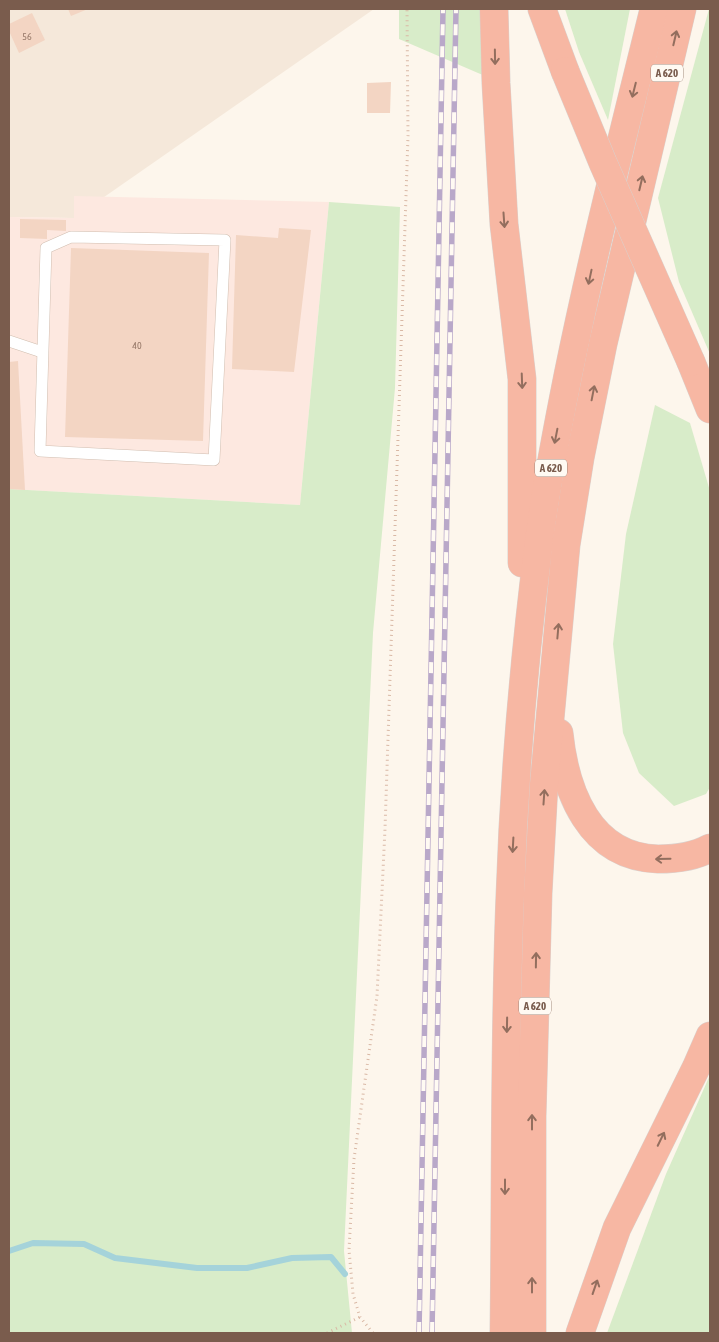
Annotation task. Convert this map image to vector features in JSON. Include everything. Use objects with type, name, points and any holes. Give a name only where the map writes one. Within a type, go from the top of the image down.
[{"type":"highway","points":[[494,9],[504,224],[522,379],[521,709]]},
{"type":"highway","points":[[542,9],[603,164],[710,409]]},
{"type":"highway","name":"A 620","points":[[504,1333],[504,1116],[510,895],[521,709],[539,540],[553,451],[600,230],[654,9]]},
{"type":"highway","name":"A 620","points":[[532,1333],[532,1116],[538,893],[553,680],[566,545],[580,458],[605,335],[682,9]]},
{"type":"highway","points":[[553,680],[562,760],[567,780],[582,813],[595,831],[623,851],[638,857],[652,859],[676,858],[690,856],[710,848]]},
{"type":"highway","points":[[580,1333],[617,1228],[710,1036]]},
{"type":"lane","points":[[71,237],[224,240],[214,460],[40,451],[42,352],[46,248],[71,237]]},
{"type":"lane","points":[[9,341],[42,352]]},
{"type":"path","points":[[373,1333],[360,1317],[353,1294],[350,1250],[354,1159],[377,996],[385,829],[408,136],[407,9]]},
{"type":"path","points":[[327,1333],[360,1317]]},
{"type":"shaded area","points":[[9,9],[374,9],[74,218],[9,217]]},
{"type":"shaded area","points":[[74,196],[329,202],[300,505],[9,489],[9,217],[74,218]]},
{"type":"green space","points":[[399,9],[484,9],[485,76],[399,39]]},
{"type":"green space","points":[[565,9],[630,9],[608,120],[579,52]]},
{"type":"green space","points":[[709,9],[710,354],[679,282],[658,198]]},
{"type":"green space","points":[[329,202],[400,207],[395,388],[373,633],[344,1251],[352,1333],[9,1333],[9,489],[300,505]]},
{"type":"green space","points":[[655,405],[690,423],[710,491],[710,787],[706,794],[674,806],[639,773],[623,733],[613,644],[626,534]]},
{"type":"green space","points":[[710,1075],[710,1333],[607,1333],[666,1174]]},
{"type":"building","points":[[68,9],[88,9],[71,16]]},
{"type":"building","points":[[32,13],[45,40],[19,53],[9,31],[9,24]]},
{"type":"building","points":[[391,82],[390,113],[367,113],[367,83]]},
{"type":"building","points":[[20,219],[66,220],[66,231],[47,230],[47,239],[20,238]]},
{"type":"building","points":[[279,228],[311,230],[294,372],[232,369],[236,235],[278,238]]},
{"type":"building","points":[[71,248],[209,253],[203,441],[65,437]]},
{"type":"building","points":[[18,361],[25,490],[9,489],[9,362]]},
{"type":"waterway","points":[[9,1251],[33,1243],[84,1244],[115,1258],[197,1268],[247,1268],[292,1258],[331,1257],[345,1274]]},
{"type":"railway","points":[[419,1333],[443,9]]},
{"type":"railway","points":[[432,1333],[456,9]]}]
